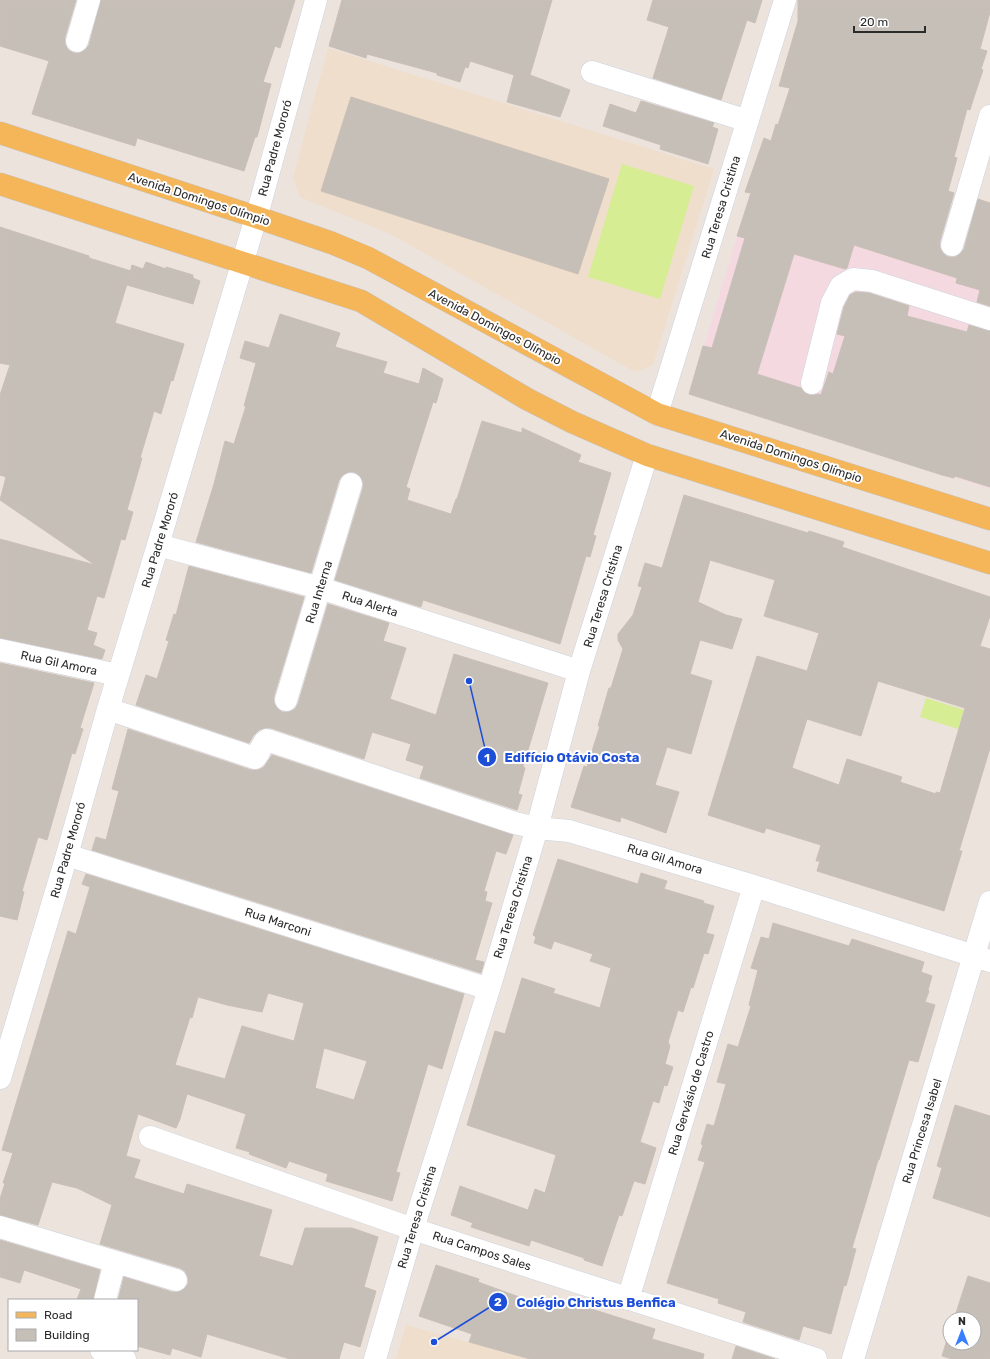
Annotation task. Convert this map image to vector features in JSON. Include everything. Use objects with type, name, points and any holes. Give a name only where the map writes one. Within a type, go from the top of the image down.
[{"type":"main road","name":"Avenida Domingos Olímpio","points":[[0,133],[256,217],[332,243],[368,258],[657,414],[990,519]]},
{"type":"main road","points":[[0,184],[361,301],[527,399],[572,422],[647,455],[990,563]]},
{"type":"street","points":[[77,41],[89,0]]},
{"type":"street","name":"Rua Padre Mororó","points":[[0,1078],[67,855],[118,675],[256,217],[316,0]]},
{"type":"street","name":"Rua Teresa Cristina","points":[[657,414],[785,0]]},
{"type":"street","points":[[592,72],[748,120]]},
{"type":"street","points":[[952,245],[990,116]]},
{"type":"street","points":[[812,383],[832,303],[840,286],[853,278],[872,281],[990,319]]},
{"type":"street","name":"Rua Teresa Cristina","points":[[376,1359],[413,1229],[489,988],[537,828],[579,671],[647,455]]},
{"type":"street","name":"Rua Interna","points":[[286,700],[351,484]]},
{"type":"street","name":"Rua Alerta","points":[[158,545],[320,588],[579,671]]},
{"type":"street","name":"Rua Gil Amora","points":[[0,650],[118,675]]},
{"type":"street","name":"Rua Gil Amora","points":[[108,709],[255,758],[258,756],[264,742],[267,740],[515,823],[537,828],[569,830],[754,886],[982,959]]},
{"type":"street","name":"Rua Marconi","points":[[67,855],[489,988]]},
{"type":"street","name":"Rua Gervásio de Castro","points":[[628,1299],[754,886]]},
{"type":"street","name":"Rua Princesa Isabel","points":[[853,1359],[982,959],[990,902]]},
{"type":"street","name":"Rua Campos Sales","points":[[150,1137],[413,1229],[816,1359]]},
{"type":"street","points":[[0,1226],[176,1280]]},
{"type":"street","points":[[105,1299],[115,1262]]},
{"type":"street","points":[[104,1351],[125,1359]]},
{"type":"shaded area","points":[[328,48],[714,169],[653,365],[635,372],[390,234],[300,197],[293,177]]},
{"type":"shaded area","points":[[750,193],[961,259],[990,281],[990,489],[690,392]]},
{"type":"shaded area","points":[[406,1325],[528,1359],[396,1359]]},
{"type":"green space","points":[[622,164],[694,186],[660,299],[588,277]]},
{"type":"green space","points":[[926,698],[964,710],[958,729],[920,717]]},
{"type":"building","points":[[0,0],[76,0],[65,37],[65,44],[68,50],[74,53],[80,53],[89,45],[101,0],[295,0],[280,48],[275,46],[263,82],[271,84],[257,137],[255,137],[244,171],[137,138],[135,146],[32,114],[49,61],[0,46]]},
{"type":"building","points":[[342,0],[552,0],[530,75],[570,90],[560,117],[507,102],[514,75],[470,61],[468,68],[465,67],[460,82],[437,75],[437,73],[367,54],[366,58],[329,46]]},
{"type":"building","points":[[653,0],[762,0],[755,23],[747,20],[721,100],[653,78],[669,27],[647,20]]},
{"type":"building","points":[[798,0],[990,0],[990,12],[980,49],[987,51],[981,69],[983,70],[970,110],[967,109],[954,157],[957,158],[948,191],[954,193],[940,241],[940,248],[948,257],[955,257],[960,254],[964,249],[978,199],[990,203],[990,306],[977,302],[980,290],[956,283],[957,278],[854,245],[847,268],[845,269],[794,254],[757,374],[801,388],[809,395],[821,395],[829,372],[833,374],[845,336],[837,334],[844,307],[850,295],[856,292],[869,293],[909,306],[907,316],[967,332],[969,325],[990,331],[990,487],[955,476],[954,478],[942,475],[689,394],[703,346],[712,348],[745,238],[737,236],[751,193],[745,192],[764,138],[771,141],[790,88],[779,86],[798,21]]},
{"type":"building","points":[[351,97],[609,179],[578,274],[321,191]]},
{"type":"building","points":[[641,101],[714,123],[712,127],[718,129],[708,164],[660,149],[661,145],[603,126],[610,104],[636,113]]},
{"type":"building","points":[[0,227],[131,271],[115,323],[184,344],[161,414],[154,411],[127,510],[133,512],[125,540],[121,539],[104,598],[97,596],[87,630],[97,633],[93,645],[105,650],[102,659],[0,638],[0,539],[95,565],[0,500],[6,477],[0,475],[0,395],[10,365],[0,363]]},
{"type":"building","points":[[146,262],[166,269],[166,267],[193,275],[193,278],[200,281],[193,304],[127,285],[132,265],[143,269]]},
{"type":"building","points":[[280,314],[340,333],[335,347],[387,362],[383,373],[419,384],[423,368],[443,379],[436,403],[433,402],[406,487],[410,489],[407,500],[451,514],[482,421],[522,433],[522,428],[581,455],[578,462],[611,473],[593,535],[596,536],[590,557],[586,556],[560,644],[423,600],[421,607],[335,580],[363,488],[363,482],[360,476],[354,472],[349,472],[343,475],[339,480],[311,573],[196,542],[214,484],[225,441],[234,444],[246,406],[244,406],[256,363],[240,358],[245,341],[269,348]]},
{"type":"building","points":[[684,495],[808,533],[809,531],[844,542],[842,547],[990,597],[990,616],[980,646],[990,649],[990,748],[959,851],[962,851],[944,911],[817,871],[820,861],[816,861],[821,845],[766,828],[764,833],[708,815],[757,656],[807,671],[819,633],[764,616],[775,580],[710,560],[698,602],[726,615],[742,619],[732,649],[700,640],[690,674],[712,681],[691,754],[667,747],[655,785],[679,792],[666,833],[621,817],[620,822],[571,807],[584,766],[587,767],[600,726],[598,726],[609,688],[611,688],[623,649],[618,640],[618,634],[633,615],[642,587],[638,586],[645,563],[662,568]],"holes":[[[878,681],[965,708],[940,793],[936,792],[936,794],[900,782],[902,777],[847,759],[839,785],[792,768],[807,719],[861,736]]]},
{"type":"building","points":[[189,566],[304,597],[274,696],[274,703],[282,712],[289,712],[295,709],[298,704],[328,604],[389,623],[383,641],[406,648],[390,699],[436,715],[454,654],[548,683],[523,767],[525,768],[518,794],[522,795],[517,810],[420,778],[424,766],[406,760],[411,744],[372,732],[364,759],[271,728],[259,730],[249,743],[136,705],[146,675],[157,679],[169,641],[166,640],[174,614],[176,615]]},
{"type":"building","points":[[0,663],[94,683],[80,728],[83,729],[75,754],[72,753],[47,840],[38,837],[22,891],[24,892],[17,920],[0,916]]},
{"type":"building","points":[[128,729],[251,770],[258,770],[264,767],[272,755],[513,835],[506,854],[496,851],[484,891],[487,892],[485,901],[492,903],[475,960],[484,962],[481,973],[92,850],[96,837],[106,840],[119,791],[112,789]]},
{"type":"building","points":[[558,859],[638,884],[641,873],[667,881],[664,889],[704,901],[703,903],[714,906],[706,933],[714,935],[708,954],[704,953],[693,988],[691,987],[683,1012],[678,1010],[668,1042],[670,1046],[665,1064],[673,1067],[667,1086],[664,1085],[659,1103],[653,1101],[640,1142],[656,1148],[645,1184],[634,1181],[622,1216],[619,1215],[602,1266],[584,1260],[584,1258],[531,1240],[529,1246],[471,1227],[473,1223],[451,1215],[460,1186],[528,1210],[535,1189],[545,1193],[556,1155],[467,1125],[495,1031],[505,1034],[522,978],[555,989],[553,993],[600,1008],[611,968],[590,961],[593,954],[554,941],[551,949],[534,943],[536,937],[533,935]]},
{"type":"building","points":[[86,874],[464,994],[442,1069],[428,1064],[396,1172],[400,1173],[392,1201],[326,1181],[328,1174],[289,1161],[286,1168],[249,1154],[250,1152],[236,1148],[246,1114],[187,1094],[176,1128],[138,1114],[126,1156],[140,1160],[134,1178],[184,1194],[187,1184],[272,1210],[259,1256],[293,1266],[305,1228],[352,1228],[378,1237],[364,1287],[376,1291],[360,1347],[344,1342],[339,1359],[290,1359],[207,1334],[201,1357],[172,1348],[170,1355],[138,1346],[138,1299],[118,1299],[124,1277],[172,1292],[178,1292],[184,1289],[188,1284],[188,1278],[185,1271],[180,1268],[100,1244],[112,1205],[77,1188],[52,1182],[38,1225],[0,1215],[0,1199],[5,1183],[3,1183],[13,1153],[2,1150],[68,931],[76,934],[90,887],[82,884]],"holes":[[[268,993],[304,1003],[294,1041],[242,1026],[225,1079],[175,1065],[198,997],[262,1012]],[[324,1048],[367,1061],[354,1100],[315,1088]]]},
{"type":"building","points":[[773,923],[849,946],[852,939],[924,962],[921,972],[932,976],[925,1002],[935,1005],[918,1062],[909,1060],[852,1248],[856,1249],[846,1286],[844,1285],[831,1334],[803,1326],[799,1340],[743,1322],[746,1312],[718,1303],[719,1299],[667,1283],[705,1162],[698,1160],[703,1145],[701,1144],[707,1124],[714,1126],[726,1084],[717,1082],[728,1044],[738,1047],[751,1006],[749,1005],[758,970],[751,968],[761,937],[769,939]]},
{"type":"building","points":[[955,1105],[990,1116],[990,1217],[933,1198],[942,1168],[937,1166]]},
{"type":"building","points":[[0,1240],[100,1270],[93,1299],[77,1299],[81,1289],[24,1270],[20,1283],[0,1277]]},
{"type":"building","points":[[436,1265],[479,1279],[478,1282],[522,1298],[563,1310],[566,1301],[655,1329],[652,1339],[704,1354],[703,1359],[530,1359],[469,1342],[472,1334],[419,1316]]},
{"type":"building","points":[[968,1276],[990,1283],[990,1359],[952,1359],[942,1356],[944,1351],[982,1351],[982,1311],[957,1311]]},
{"type":"building","points":[[736,1346],[775,1359],[732,1359]]},
{"type":"place","name":"Edifício Otávio Costa","points":[[469,681]]},
{"type":"place","name":"Colégio Christus Benfica","points":[[434,1342]]}]
